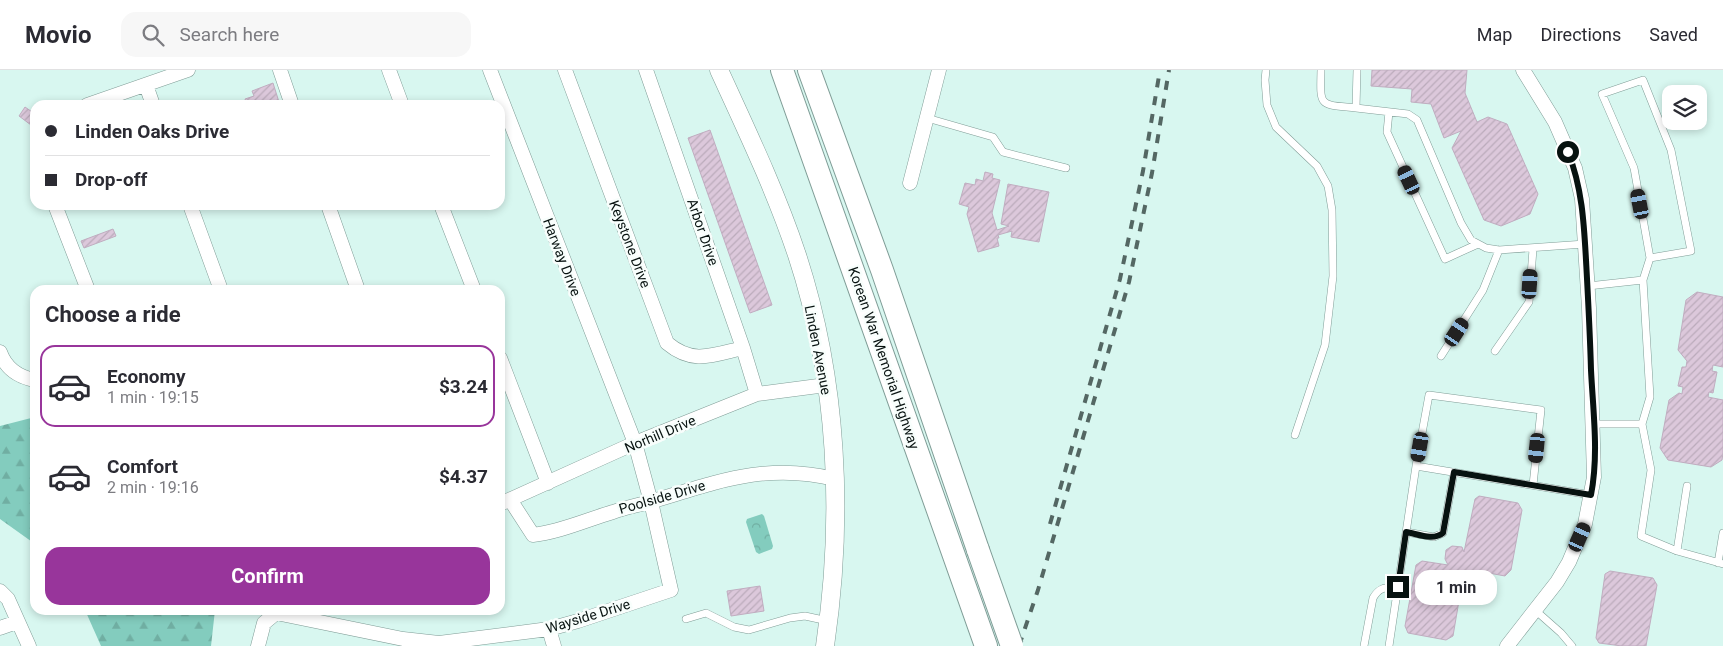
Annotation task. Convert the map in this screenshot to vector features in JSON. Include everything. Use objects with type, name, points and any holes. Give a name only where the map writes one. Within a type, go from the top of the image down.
[{"type":"main road","name":"Korean War Memorial Highway","points":[[782,70],[986,646]]},
{"type":"main road","name":"Korean War Memorial Highway","points":[[809,70],[882,270],[1012,646]]},
{"type":"street","points":[[102,100],[188,70]]},
{"type":"street","points":[[280,70],[290,100]]},
{"type":"street","points":[[389,70],[400,100]]},
{"type":"street","name":"Harway Drive","points":[[490,70],[502,100]]},
{"type":"street","name":"Keystone Drive","points":[[565,70],[667,343],[678,352],[704,358],[743,348]]},
{"type":"street","name":"Arbor Drive","points":[[646,70],[743,348],[756,394]]},
{"type":"street","name":"Linden Avenue","points":[[719,70],[767,176],[797,256],[816,327],[830,418],[834,479],[834,548],[825,646]]},
{"type":"street","points":[[910,183],[939,70]]},
{"type":"street","points":[[1507,646],[1557,582],[1569,562],[1585,524],[1594,476],[1594,424],[1582,199],[1574,168],[1555,122],[1523,70]]},
{"type":"street","points":[[146,86],[151,100]]},
{"type":"street","name":"Harway Drive","points":[[505,109],[635,443],[651,502]]},
{"type":"street","points":[[57,210],[86,285]]},
{"type":"street","points":[[192,210],[219,285]]},
{"type":"street","points":[[330,210],[356,285]]},
{"type":"street","points":[[443,210],[472,285]]},
{"type":"street","points":[[0,352],[2,359],[11,370],[23,378],[30,379]]},
{"type":"street","points":[[505,371],[548,483]]},
{"type":"street","name":"Norhill Drive","points":[[505,502],[635,443],[756,394],[826,385]]},
{"type":"street","name":"Poolside Drive","points":[[505,502],[533,535],[551,533],[614,511],[736,477],[768,472],[816,474],[834,479]]},
{"type":"street","name":"Wayside Drive","points":[[286,615],[403,639],[439,643],[549,630],[670,590],[651,502]]},
{"type":"street","points":[[0,591],[8,599],[29,646]]},
{"type":"street","name":"Wayside Drive","points":[[258,646],[264,623],[274,615]]},
{"type":"street","points":[[0,628],[17,622]]},
{"type":"street","points":[[549,630],[554,646]]},
{"type":"lane","points":[[1266,70],[1267,105],[1276,127],[1317,166],[1328,186],[1332,210],[1332,276],[1325,345],[1295,436]]},
{"type":"lane","points":[[1321,70],[1320,95],[1326,104],[1408,114],[1417,120],[1461,223],[1471,240],[1486,248],[1499,250],[1585,244]]},
{"type":"lane","points":[[1356,108],[1357,70]]},
{"type":"lane","points":[[1650,258],[1691,251],[1671,150],[1643,80],[1602,94],[1634,168],[1650,258],[1642,280],[1650,397],[1642,424],[1651,470],[1641,536],[1677,551],[1720,564],[1723,533]]},
{"type":"lane","points":[[1389,112],[1387,132],[1445,259],[1478,244]]},
{"type":"lane","points":[[927,118],[993,137],[1003,152],[1066,168]]},
{"type":"lane","points":[[1494,351],[1529,302],[1533,249]]},
{"type":"lane","points":[[1441,356],[1483,290],[1499,250]]},
{"type":"lane","points":[[1588,286],[1642,280]]},
{"type":"lane","points":[[1389,646],[1416,466],[1429,395],[1541,410],[1533,485]]},
{"type":"lane","points":[[1594,424],[1642,424]]},
{"type":"lane","points":[[1416,466],[1591,495]]},
{"type":"lane","points":[[1406,532],[1434,537],[1443,533],[1454,472]]},
{"type":"lane","points":[[1677,551],[1687,486]]},
{"type":"lane","points":[[1364,646],[1373,598],[1377,590],[1398,587]]},
{"type":"lane","points":[[1535,610],[1560,632],[1572,646]]},
{"type":"lane","points":[[686,619],[706,613],[734,627],[750,630],[790,618],[805,616],[828,621]]},
{"type":"green space","points":[[30,418],[30,540],[0,519],[0,426]]},
{"type":"green space","points":[[762,514],[773,546],[772,549],[759,554],[756,552],[746,522],[747,519]]},
{"type":"green space","points":[[87,615],[214,615],[211,646],[101,646]]},
{"type":"building","points":[[1372,70],[1467,70],[1465,93],[1477,122],[1488,117],[1507,124],[1538,194],[1530,214],[1501,226],[1484,220],[1452,148],[1461,131],[1444,138],[1431,104],[1411,102],[1412,89],[1371,86]]},
{"type":"building","points":[[273,83],[278,100],[245,100],[254,96],[252,91]]},
{"type":"building","points":[[25,107],[30,110],[30,124],[19,116]]},
{"type":"building","points":[[710,130],[772,305],[750,313],[688,138]]},
{"type":"building","points":[[985,172],[993,174],[992,178],[1000,180],[992,213],[997,230],[1009,226],[1001,224],[1008,184],[1049,192],[1039,242],[1011,237],[1012,231],[998,235],[999,246],[978,252],[967,214],[969,207],[959,204],[965,183],[975,185],[976,179],[983,181]]},
{"type":"building","points":[[113,229],[116,236],[84,248],[81,241]]},
{"type":"building","points":[[1697,292],[1723,297],[1723,367],[1713,365],[1712,371],[1717,372],[1713,393],[1709,392],[1708,397],[1723,400],[1723,453],[1722,460],[1711,467],[1668,460],[1660,448],[1669,400],[1679,393],[1682,394],[1683,387],[1678,386],[1682,367],[1686,367],[1687,361],[1678,350],[1686,300]]},
{"type":"building","points":[[1479,496],[1518,503],[1522,510],[1511,570],[1505,576],[1478,571],[1477,579],[1468,585],[1462,583],[1453,636],[1446,640],[1408,633],[1405,626],[1416,565],[1422,561],[1448,565],[1445,559],[1446,550],[1452,546],[1462,547],[1464,552],[1475,499]]},
{"type":"building","points":[[1610,571],[1653,578],[1657,585],[1646,646],[1622,646],[1599,643],[1596,638],[1605,574]]},
{"type":"building","points":[[760,586],[764,611],[731,616],[727,591]]},
{"type":"railway","points":[[1050,524],[1120,279],[1143,171],[1160,70]]},
{"type":"railway","points":[[1019,646],[1038,590],[1129,282],[1152,173],[1169,70]]},
{"type":"route","points":[[1398,587],[1406,532],[1434,537],[1443,533],[1454,472],[1591,495],[1594,476],[1594,424],[1588,286],[1582,199],[1568,152]]}]
